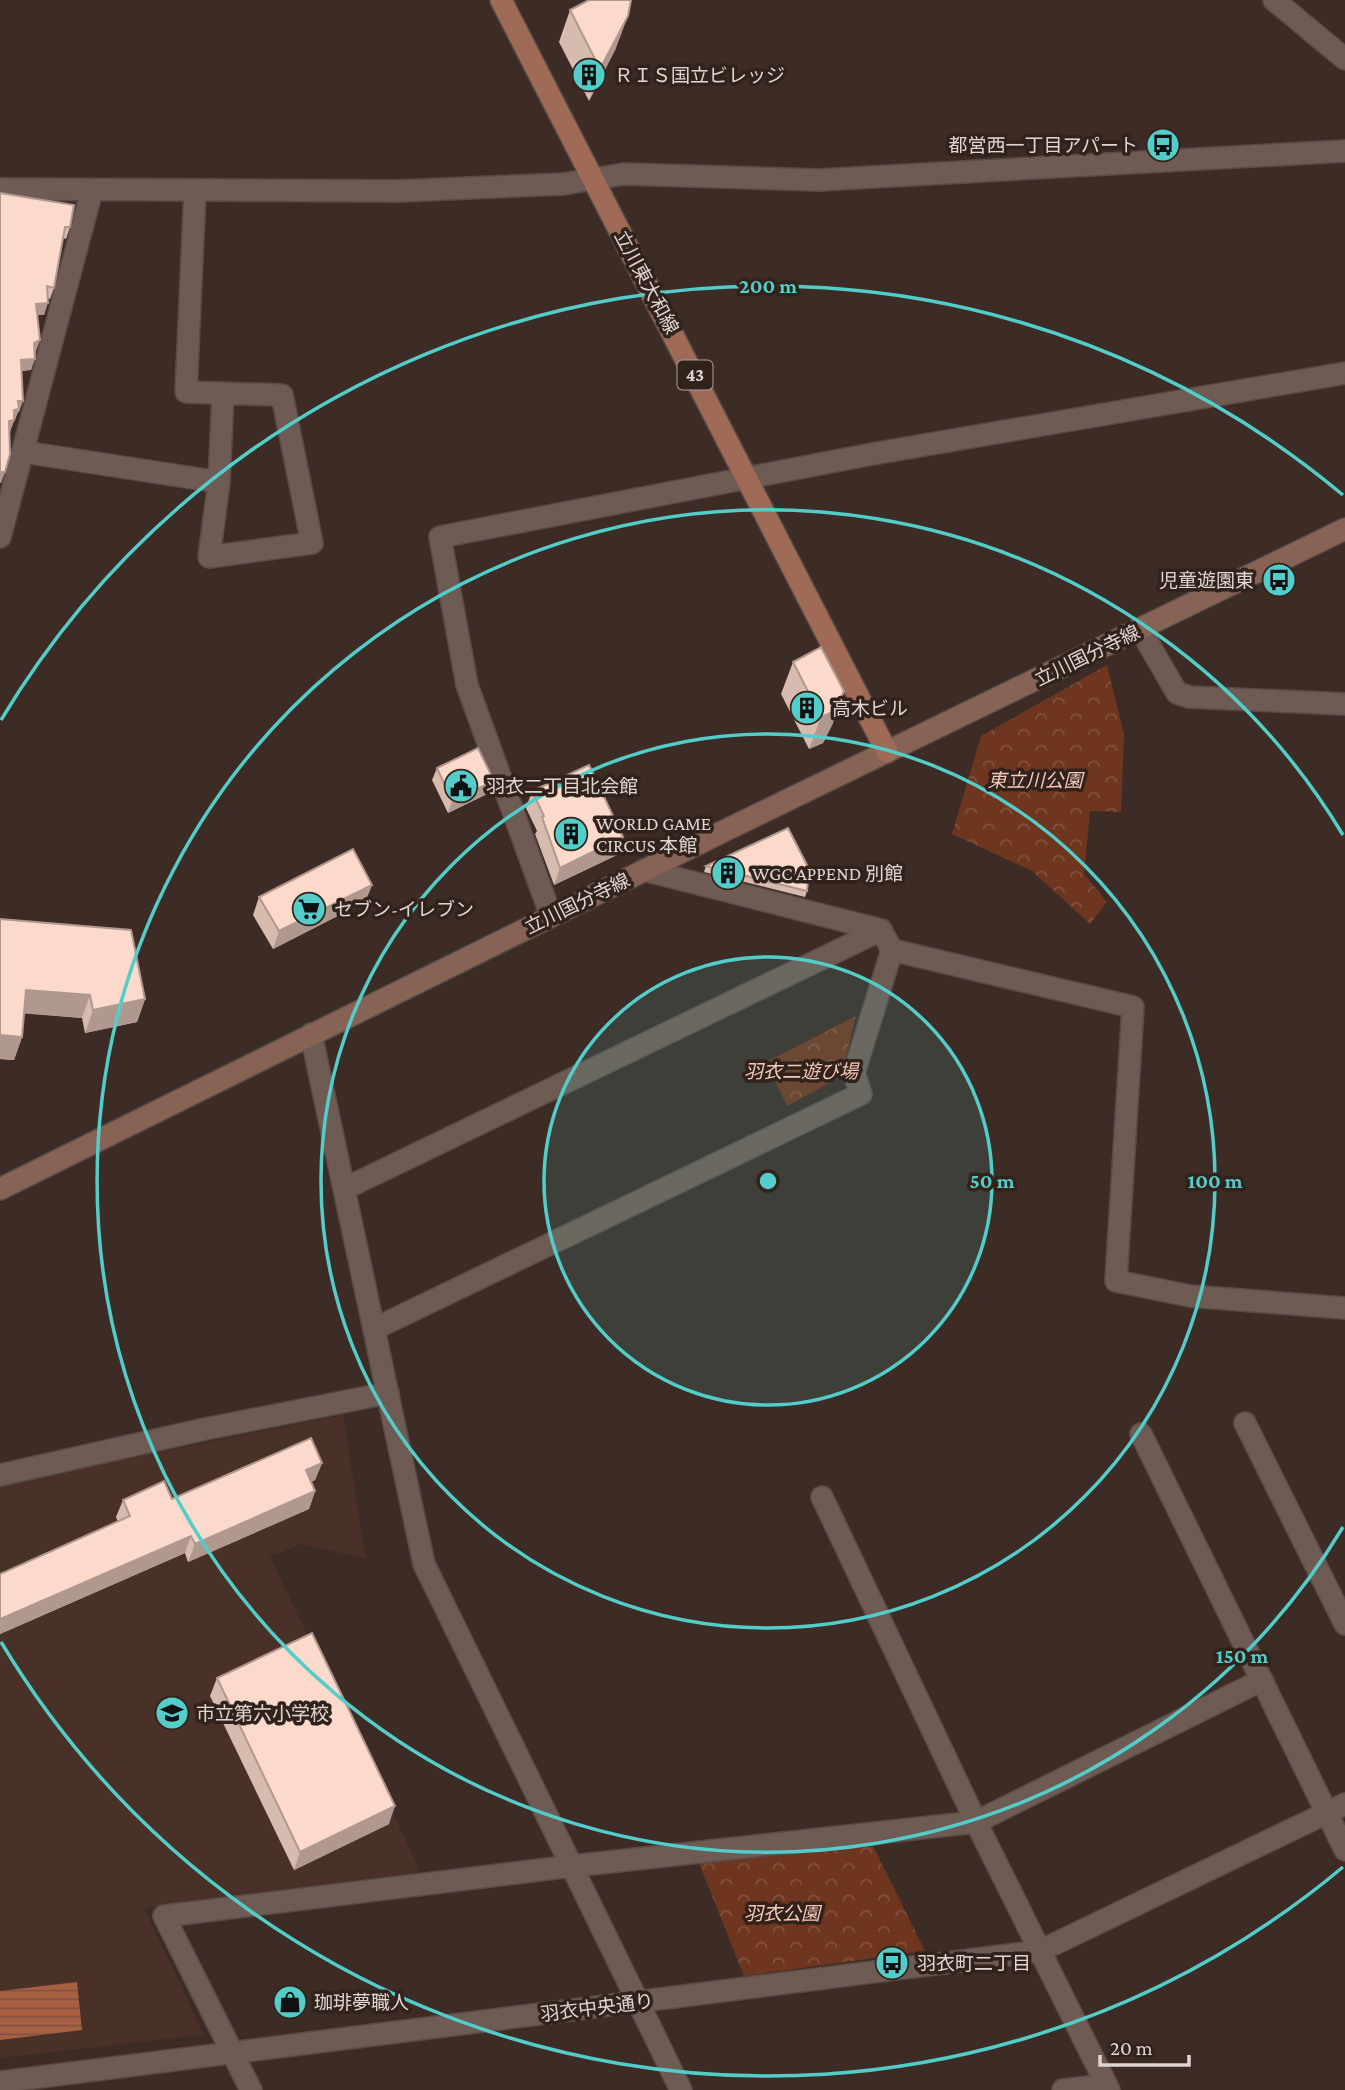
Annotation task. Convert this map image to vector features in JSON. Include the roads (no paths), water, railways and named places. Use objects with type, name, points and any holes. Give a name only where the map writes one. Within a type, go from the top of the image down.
[{"type":"main road","name":"立川東大和線","points":[[500,0],[887,752]]},
{"type":"main road","name":"立川国分寺線","points":[[0,1189],[644,870],[1345,529]]},
{"type":"street","points":[[1274,0],[1345,59]]},
{"type":"street","points":[[0,190],[470,189],[563,184],[624,174],[818,180],[1345,151]]},
{"type":"street","points":[[0,537],[92,190]]},
{"type":"street","points":[[195,191],[186,392],[282,395],[312,542],[209,557],[219,482],[223,394]]},
{"type":"street","points":[[551,916],[467,685],[440,537],[747,477],[1345,373]]},
{"type":"street","points":[[24,452],[219,482]]},
{"type":"street","points":[[1140,629],[1177,693],[1189,696],[1345,704]]},
{"type":"street","points":[[374,1329],[861,1094],[853,1073],[892,950],[881,930],[644,870]]},
{"type":"street","points":[[344,1189],[881,930]]},
{"type":"street","points":[[892,950],[1133,1007],[1116,1281],[1190,1296],[1345,1308]]},
{"type":"street","points":[[311,1034],[424,1564],[681,2090]]},
{"type":"street","points":[[0,1475],[205,1429],[388,1394]]},
{"type":"street","points":[[1245,1423],[1345,1624]]},
{"type":"street","points":[[1141,1434],[1262,1680],[1336,1808],[1345,1850]]},
{"type":"street","points":[[822,1497],[976,1822],[1107,2087],[1063,2090]]},
{"type":"street","points":[[251,2090],[164,1916],[572,1866],[976,1822],[1262,1680]]},
{"type":"street","name":"羽衣中央通り","points":[[0,2082],[1040,1951],[1336,1808]]},
{"type":"place","name":"ＲＩＳ国立ビレッジ","points":[[589,75]]},
{"type":"place","name":"都営西一丁目アパート","points":[[1163,145]]},
{"type":"place","name":"児童遊園東","points":[[1279,580]]},
{"type":"place","name":"高木ビル","points":[[807,708]]},
{"type":"place","name":"羽衣二丁目北会館","points":[[461,786]]},
{"type":"place","name":"WORLD GAME CIRCUS 本館","points":[[571,834]]},
{"type":"place","name":"WGC APPEND 別館","points":[[728,873]]},
{"type":"place","name":"セブン-イレブン","points":[[309,909]]},
{"type":"place","name":"市立第六小学校","points":[[172,1713]]},
{"type":"place","name":"羽衣町二丁目","points":[[892,1963]]},
{"type":"place","name":"珈琲夢職人","points":[[290,2002]]},
{"type":"park label","name":"東立川公園","points":[[1035,780]]},
{"type":"park label","name":"羽衣二遊び場","points":[[801,1071]]},
{"type":"park label","name":"羽衣公園","points":[[782,1913]]}]
